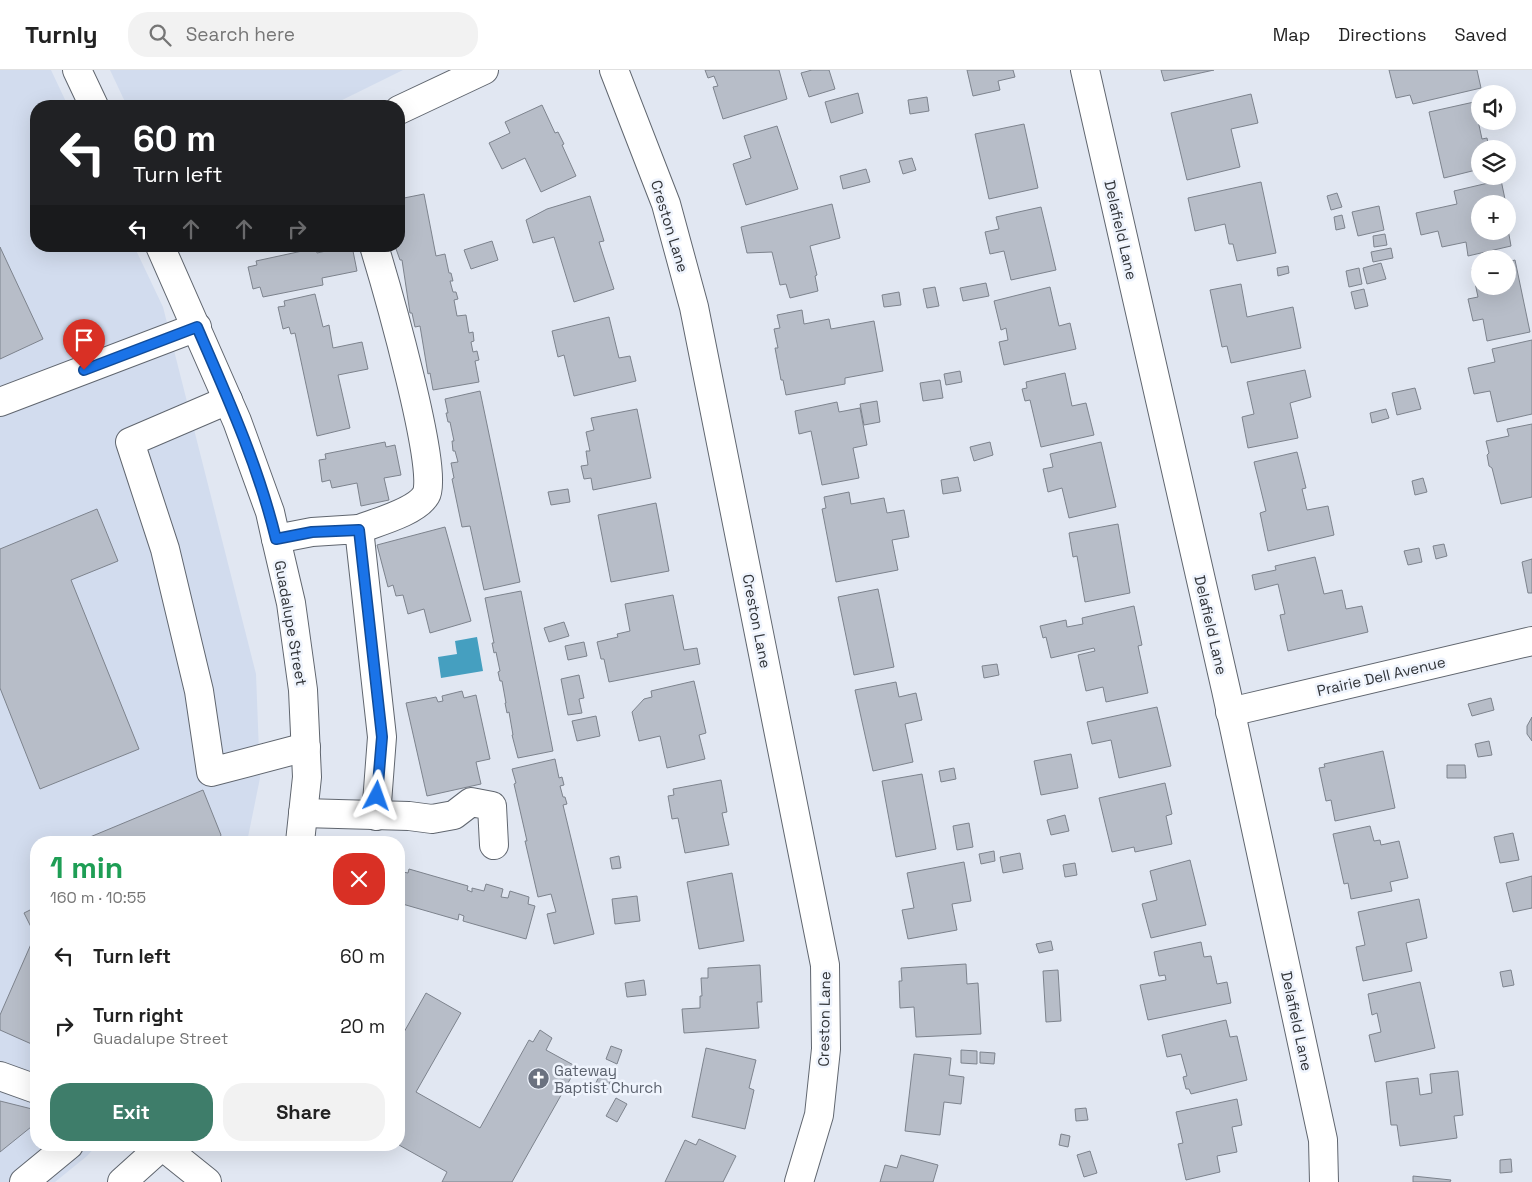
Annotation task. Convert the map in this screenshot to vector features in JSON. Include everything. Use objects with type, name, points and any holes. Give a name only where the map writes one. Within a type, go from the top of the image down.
[{"type":"street","points":[[77,70],[91,100]]},
{"type":"street","points":[[405,107],[484,70]]},
{"type":"street","name":"Creston Lane","points":[[614,70],[666,204],[694,307],[825,965],[826,1049],[819,1115],[798,1182]]},
{"type":"street","name":"Delafield Lane","points":[[1085,70],[1230,712],[1323,1140],[1324,1182]]},
{"type":"street","name":"Guadalupe Street","points":[[163,252],[228,400],[270,512],[291,603],[303,690],[307,776],[301,836]]},
{"type":"street","points":[[276,539],[312,532],[359,530],[416,506],[426,495],[429,485],[427,458],[396,322],[376,252]]},
{"type":"street","points":[[0,402],[197,327]]},
{"type":"street","points":[[228,400],[130,442],[165,549],[199,691],[211,772],[306,748]]},
{"type":"street","points":[[359,530],[382,737],[376,816]]},
{"type":"street","name":"Prairie Dell Avenue","points":[[1230,712],[1532,641]]},
{"type":"street","points":[[304,813],[409,816],[432,819],[454,815],[471,802],[492,806],[494,845]]},
{"type":"street","points":[[0,1076],[30,1087]]},
{"type":"street","points":[[24,1182],[62,1151]]},
{"type":"street","points":[[122,1182],[156,1151]]},
{"type":"street","points":[[169,1151],[207,1182]]},
{"type":"shaded area","points":[[0,70],[51,70],[65,100],[30,100],[30,252],[137,252],[163,307],[256,674],[260,778],[248,836],[30,836],[30,1151],[92,1151],[55,1182],[0,1182]]},
{"type":"shaded area","points":[[110,70],[403,70],[342,100],[124,100]]},
{"type":"water","points":[[477,637],[483,671],[441,678],[438,657],[457,654],[455,641]]},
{"type":"building","points":[[705,70],[779,70],[787,99],[723,119],[713,87],[718,86],[714,76],[708,78]]},
{"type":"building","points":[[812,70],[829,70],[835,89],[809,97],[801,73]]},
{"type":"building","points":[[967,70],[1013,70],[1015,77],[998,81],[1000,90],[973,96]]},
{"type":"building","points":[[1161,70],[1214,70],[1164,81]]},
{"type":"building","points":[[1389,70],[1477,70],[1480,85],[1471,85],[1471,90],[1413,104],[1410,95],[1396,98]]},
{"type":"building","points":[[858,93],[863,113],[831,123],[825,102]]},
{"type":"building","points":[[1251,94],[1258,123],[1231,129],[1240,167],[1187,180],[1171,113]]},
{"type":"building","points":[[927,97],[929,111],[910,114],[908,100]]},
{"type":"building","points":[[1471,103],[1471,130],[1480,130],[1482,139],[1487,138],[1487,140],[1471,140],[1471,171],[1444,178],[1429,112]]},
{"type":"building","points":[[542,105],[555,133],[558,132],[564,144],[562,145],[576,176],[541,192],[525,158],[502,169],[489,143],[510,133],[505,122]]},
{"type":"building","points":[[1024,124],[1038,188],[989,199],[975,134]]},
{"type":"building","points":[[777,126],[798,189],[746,205],[733,164],[751,158],[744,136]]},
{"type":"building","points":[[912,158],[916,170],[903,174],[899,161]]},
{"type":"building","points":[[866,169],[870,182],[843,189],[840,176]]},
{"type":"building","points":[[1261,182],[1276,253],[1237,261],[1233,244],[1229,244],[1225,224],[1195,231],[1188,198]]},
{"type":"building","points":[[1480,185],[1502,185],[1504,195],[1471,195],[1471,240],[1510,240],[1511,246],[1494,250],[1471,250],[1471,255],[1468,256],[1466,242],[1442,247],[1438,231],[1421,235],[1416,213],[1457,204],[1454,191]]},
{"type":"building","points":[[1337,193],[1342,207],[1331,210],[1327,196]]},
{"type":"building","points":[[424,194],[436,256],[445,254],[449,273],[451,273],[453,281],[450,281],[453,292],[456,292],[458,299],[454,300],[457,316],[466,315],[469,333],[473,332],[474,341],[471,342],[473,352],[477,351],[479,360],[475,361],[479,382],[433,390],[430,373],[428,374],[420,326],[415,327],[412,313],[410,313],[402,260],[400,260],[397,252],[405,252],[405,198]]},
{"type":"building","points":[[590,196],[604,241],[599,242],[614,289],[574,302],[554,237],[533,243],[526,220],[547,209]]},
{"type":"building","points":[[832,204],[840,238],[810,246],[817,275],[815,276],[818,291],[790,298],[786,284],[780,285],[772,252],[747,253],[741,227]]},
{"type":"building","points":[[1379,206],[1384,230],[1358,236],[1352,212]]},
{"type":"building","points":[[1041,207],[1056,270],[1011,280],[1004,251],[990,254],[985,232],[999,229],[996,217]]},
{"type":"building","points":[[1342,215],[1345,228],[1336,230],[1334,217]]},
{"type":"building","points":[[1385,234],[1387,245],[1374,247],[1373,236]]},
{"type":"building","points":[[492,241],[498,260],[471,269],[464,250]]},
{"type":"building","points":[[0,247],[43,339],[0,359]]},
{"type":"building","points":[[1391,248],[1393,258],[1373,262],[1371,252]]},
{"type":"building","points":[[298,252],[353,252],[357,271],[322,278],[323,285],[263,297],[260,287],[253,289],[248,267],[257,265],[256,261]]},
{"type":"building","points":[[1381,263],[1386,279],[1367,284],[1363,268]]},
{"type":"building","points":[[1516,265],[1530,332],[1487,341],[1483,319],[1473,321],[1468,299],[1478,297],[1478,295],[1516,295]]},
{"type":"building","points":[[1288,266],[1289,273],[1278,276],[1277,268]]},
{"type":"building","points":[[1359,268],[1362,284],[1349,287],[1346,271]]},
{"type":"building","points":[[986,283],[989,296],[963,301],[960,288]]},
{"type":"building","points":[[1241,284],[1247,317],[1293,307],[1301,348],[1231,363],[1227,346],[1222,347],[1210,290]]},
{"type":"building","points":[[935,287],[939,306],[927,308],[923,289]]},
{"type":"building","points":[[1050,287],[1059,326],[1070,323],[1076,349],[1004,365],[999,342],[1008,340],[1006,328],[1001,330],[994,301]]},
{"type":"building","points":[[1364,289],[1368,306],[1355,309],[1351,292]]},
{"type":"building","points":[[899,292],[901,305],[884,307],[882,295]]},
{"type":"building","points":[[315,294],[323,327],[329,325],[333,348],[362,342],[368,369],[338,375],[350,428],[317,436],[295,333],[291,334],[289,327],[283,329],[278,307],[285,306],[284,301]]},
{"type":"building","points":[[802,310],[804,324],[829,319],[831,329],[874,321],[883,371],[845,378],[845,384],[786,395],[775,348],[778,348],[774,329],[780,328],[777,315]]},
{"type":"building","points":[[609,317],[619,358],[630,356],[636,381],[574,396],[564,355],[558,357],[552,331]]},
{"type":"building","points":[[1532,340],[1532,414],[1497,422],[1490,391],[1474,394],[1468,368],[1495,362],[1492,349]]},
{"type":"building","points":[[1305,370],[1311,397],[1290,403],[1298,438],[1248,448],[1242,417],[1254,414],[1247,382]]},
{"type":"building","points":[[960,371],[962,382],[946,385],[944,374]]},
{"type":"building","points":[[1065,373],[1072,406],[1086,403],[1094,435],[1041,447],[1030,400],[1025,401],[1022,389],[1027,388],[1026,382]]},
{"type":"building","points":[[940,380],[943,398],[923,401],[920,383]]},
{"type":"building","points":[[1415,388],[1421,409],[1397,415],[1392,393]]},
{"type":"building","points":[[480,391],[520,582],[484,590],[470,526],[462,527],[452,479],[454,478],[451,463],[458,462],[455,451],[453,451],[452,441],[454,441],[446,413],[448,413],[445,399]]},
{"type":"building","points":[[877,401],[880,422],[864,425],[860,404]]},
{"type":"building","points":[[837,402],[839,412],[860,408],[867,445],[853,448],[859,478],[822,485],[811,431],[799,434],[795,411]]},
{"type":"building","points":[[637,409],[651,478],[593,490],[591,478],[584,479],[581,466],[588,465],[586,451],[590,451],[586,432],[594,430],[591,418]]},
{"type":"building","points":[[1386,409],[1389,418],[1372,423],[1370,413]]},
{"type":"building","points":[[1532,424],[1532,497],[1501,504],[1492,468],[1489,466],[1487,455],[1489,453],[1486,441],[1509,436],[1507,429]]},
{"type":"building","points":[[385,442],[386,447],[395,445],[401,475],[384,478],[389,500],[361,506],[357,483],[332,488],[330,480],[322,482],[319,460],[326,459],[325,454]]},
{"type":"building","points":[[990,442],[993,455],[974,461],[970,447]]},
{"type":"building","points":[[1101,442],[1116,507],[1069,518],[1062,488],[1048,492],[1043,469],[1053,467],[1050,454]]},
{"type":"building","points":[[1297,452],[1306,488],[1302,489],[1307,510],[1328,506],[1334,535],[1268,551],[1260,513],[1266,511],[1254,462]]},
{"type":"building","points":[[958,477],[961,491],[943,494],[941,480]]},
{"type":"building","points":[[1423,478],[1427,492],[1415,495],[1412,481]]},
{"type":"building","points":[[568,489],[570,502],[551,505],[548,492]]},
{"type":"building","points":[[849,492],[851,504],[884,498],[887,513],[904,510],[909,537],[892,540],[898,570],[836,582],[822,509],[826,508],[824,497]]},
{"type":"building","points":[[656,503],[669,571],[611,582],[598,515]]},
{"type":"building","points":[[97,509],[118,561],[71,580],[139,749],[40,789],[0,688],[0,549]]},
{"type":"building","points":[[1118,524],[1130,593],[1085,602],[1077,556],[1073,557],[1069,533]]},
{"type":"building","points":[[445,527],[471,621],[430,633],[424,609],[408,614],[403,595],[396,596],[393,585],[388,587],[377,545]]},
{"type":"building","points":[[1444,544],[1447,556],[1436,559],[1433,546]]},
{"type":"building","points":[[1419,548],[1422,562],[1408,565],[1404,551]]},
{"type":"building","points":[[1315,557],[1324,594],[1342,590],[1346,609],[1362,606],[1368,632],[1288,651],[1280,615],[1285,614],[1278,584],[1255,590],[1252,575],[1276,570],[1275,566]]},
{"type":"building","points":[[1532,559],[1532,593],[1528,593],[1522,562]]},
{"type":"building","points":[[878,589],[894,667],[854,675],[838,597]]},
{"type":"building","points":[[521,591],[553,751],[518,758],[509,712],[507,713],[502,681],[500,681],[498,672],[500,671],[496,652],[494,653],[492,643],[494,643],[485,598]]},
{"type":"building","points":[[673,595],[684,650],[697,648],[700,664],[609,682],[604,659],[601,659],[597,642],[618,637],[617,634],[630,631],[625,604]]},
{"type":"building","points":[[1134,606],[1142,645],[1138,646],[1148,693],[1106,702],[1103,687],[1086,691],[1078,655],[1095,651],[1094,648],[1051,658],[1046,637],[1043,638],[1040,626],[1066,620],[1067,627],[1083,624],[1082,618]]},
{"type":"building","points":[[564,622],[569,636],[549,642],[544,628]]},
{"type":"building","points":[[584,642],[587,656],[568,660],[565,646]]},
{"type":"building","points":[[997,664],[999,675],[984,678],[982,666]]},
{"type":"building","points":[[579,675],[584,698],[579,699],[582,713],[568,715],[561,679]]},
{"type":"building","points":[[694,681],[706,733],[699,735],[705,759],[667,768],[660,736],[639,741],[632,712],[644,699],[652,697],[651,691]]},
{"type":"building","points":[[896,682],[899,697],[916,693],[922,720],[905,724],[913,762],[873,771],[855,690]]},
{"type":"building","points":[[462,691],[464,698],[476,695],[490,759],[476,762],[481,784],[427,796],[406,703],[436,697],[438,702],[443,701],[442,696]]},
{"type":"building","points":[[1491,698],[1494,710],[1472,716],[1468,704]]},
{"type":"building","points":[[1157,707],[1171,766],[1119,778],[1111,740],[1092,744],[1087,722]]},
{"type":"building","points":[[596,716],[600,736],[577,741],[572,721]]},
{"type":"building","points":[[1532,717],[1532,741],[1527,734],[1527,726]]},
{"type":"building","points":[[1489,741],[1492,755],[1478,757],[1475,744]]},
{"type":"building","points":[[1383,751],[1395,808],[1335,821],[1331,800],[1326,801],[1319,768],[1325,767],[1324,764]]},
{"type":"building","points":[[1071,754],[1078,788],[1041,795],[1034,761]]},
{"type":"building","points":[[555,759],[559,778],[562,777],[564,785],[560,786],[567,804],[563,805],[594,934],[554,944],[547,914],[556,912],[551,894],[538,897],[525,841],[527,841],[512,769]]},
{"type":"building","points":[[1447,765],[1465,765],[1466,778],[1447,778]]},
{"type":"building","points":[[954,768],[956,779],[941,782],[939,771]]},
{"type":"building","points":[[922,774],[936,849],[896,857],[882,781]]},
{"type":"building","points":[[721,780],[727,812],[722,813],[729,845],[685,853],[678,818],[672,819],[668,796],[674,795],[673,789]]},
{"type":"building","points":[[1165,783],[1172,814],[1166,816],[1172,844],[1135,852],[1134,847],[1112,852],[1099,798]]},
{"type":"building","points":[[203,790],[221,835],[221,836],[92,836]]},
{"type":"building","points":[[1065,815],[1069,831],[1051,835],[1047,820]]},
{"type":"building","points":[[969,823],[973,847],[957,850],[953,826]]},
{"type":"building","points":[[1370,826],[1374,841],[1380,840],[1381,845],[1399,841],[1408,878],[1390,882],[1392,891],[1351,899],[1348,883],[1344,884],[1333,834]]},
{"type":"building","points":[[1513,833],[1519,860],[1500,863],[1494,837]]},
{"type":"building","points":[[994,851],[995,861],[981,864],[979,854]]},
{"type":"building","points":[[1020,853],[1023,869],[1003,873],[1000,857]]},
{"type":"building","points":[[619,856],[621,868],[612,869],[610,858]]},
{"type":"building","points":[[1190,860],[1206,925],[1151,938],[1142,904],[1157,900],[1150,871]]},
{"type":"building","points":[[964,862],[971,901],[952,904],[957,930],[908,939],[902,910],[914,908],[907,873]]},
{"type":"building","points":[[1075,863],[1077,875],[1065,877],[1063,865]]},
{"type":"building","points":[[409,869],[468,886],[467,890],[472,892],[472,888],[484,891],[486,884],[503,889],[501,897],[508,898],[510,891],[529,897],[528,904],[535,906],[526,939],[463,921],[464,916],[459,914],[458,920],[405,905],[405,872],[408,873]]},
{"type":"building","points":[[732,873],[744,941],[699,949],[687,882]]},
{"type":"building","points":[[1532,876],[1532,908],[1513,912],[1506,883]]},
{"type":"building","points":[[637,896],[640,921],[615,924],[612,899]]},
{"type":"building","points":[[1419,899],[1427,938],[1406,943],[1412,971],[1363,981],[1356,947],[1365,945],[1358,912]]},
{"type":"building","points":[[30,910],[30,925],[24,913]]},
{"type":"building","points":[[1051,941],[1053,950],[1039,953],[1036,944]]},
{"type":"building","points":[[1201,942],[1204,957],[1211,956],[1217,984],[1227,982],[1231,1003],[1148,1020],[1140,985],[1166,980],[1165,975],[1159,976],[1154,952]]},
{"type":"building","points":[[30,946],[30,1043],[0,1030],[0,1015]]},
{"type":"building","points":[[966,964],[967,984],[978,983],[981,1034],[916,1037],[914,1007],[900,1008],[899,981],[902,981],[901,968]]},
{"type":"building","points":[[760,965],[762,1002],[757,1002],[759,1028],[684,1033],[682,1009],[700,1008],[700,996],[702,996],[701,978],[708,978],[708,968]]},
{"type":"building","points":[[1058,970],[1061,1021],[1046,1022],[1043,971]]},
{"type":"building","points":[[1511,970],[1514,985],[1503,987],[1500,972]]},
{"type":"building","points":[[644,980],[646,995],[627,997],[625,983]]},
{"type":"building","points":[[1420,982],[1435,1048],[1375,1062],[1369,1035],[1381,1032],[1377,1013],[1372,1015],[1368,994]]},
{"type":"building","name":"Gateway Baptist Church","points":[[426,993],[461,1013],[416,1092],[480,1128],[529,1040],[533,1042],[540,1030],[552,1038],[546,1050],[577,1067],[512,1182],[442,1182],[447,1172],[405,1148],[405,1030]]},
{"type":"building","points":[[1226,1020],[1230,1037],[1237,1036],[1247,1080],[1191,1094],[1189,1089],[1186,1089],[1183,1077],[1187,1076],[1181,1054],[1167,1057],[1162,1035]]},
{"type":"building","points":[[611,1046],[622,1050],[617,1064],[606,1059]]},
{"type":"building","points":[[706,1048],[756,1060],[749,1088],[754,1090],[745,1129],[692,1117]]},
{"type":"building","points":[[961,1050],[977,1051],[977,1064],[961,1063]]},
{"type":"building","points":[[980,1052],[995,1053],[994,1064],[980,1063]]},
{"type":"building","points":[[914,1054],[951,1058],[949,1075],[964,1077],[961,1104],[944,1102],[940,1135],[905,1131]]},
{"type":"building","points":[[1458,1071],[1463,1115],[1454,1116],[1457,1138],[1400,1146],[1397,1125],[1391,1125],[1386,1082],[1418,1078],[1420,1095],[1432,1093],[1430,1074]]},
{"type":"building","points":[[601,1072],[612,1077],[606,1091],[595,1085]]},
{"type":"building","points":[[616,1098],[627,1104],[617,1122],[606,1116]]},
{"type":"building","points":[[1237,1099],[1242,1125],[1232,1127],[1237,1152],[1217,1156],[1220,1172],[1186,1180],[1178,1144],[1183,1143],[1176,1112]]},
{"type":"building","points":[[0,1101],[30,1108],[30,1128],[0,1152]]},
{"type":"building","points":[[1086,1108],[1088,1120],[1076,1121],[1075,1109]]},
{"type":"building","points":[[1061,1134],[1070,1136],[1068,1147],[1059,1145]]},
{"type":"building","points":[[699,1139],[736,1156],[723,1182],[665,1182],[685,1140],[696,1145]]},
{"type":"building","points":[[1090,1151],[1097,1173],[1084,1177],[1077,1155]]},
{"type":"building","points":[[901,1155],[938,1165],[933,1182],[880,1182],[885,1165],[897,1168]]},
{"type":"building","points":[[1511,1159],[1512,1172],[1500,1173],[1500,1160]]},
{"type":"building","points":[[1413,1176],[1451,1180],[1450,1182],[1413,1182]]},
{"type":"place","name":"Gateway Baptist Church","points":[[538,1079]]},
{"type":"route","points":[[84,370],[197,327],[237,421],[270,512],[276,539],[312,532],[359,530],[382,737],[377,796]]}]
